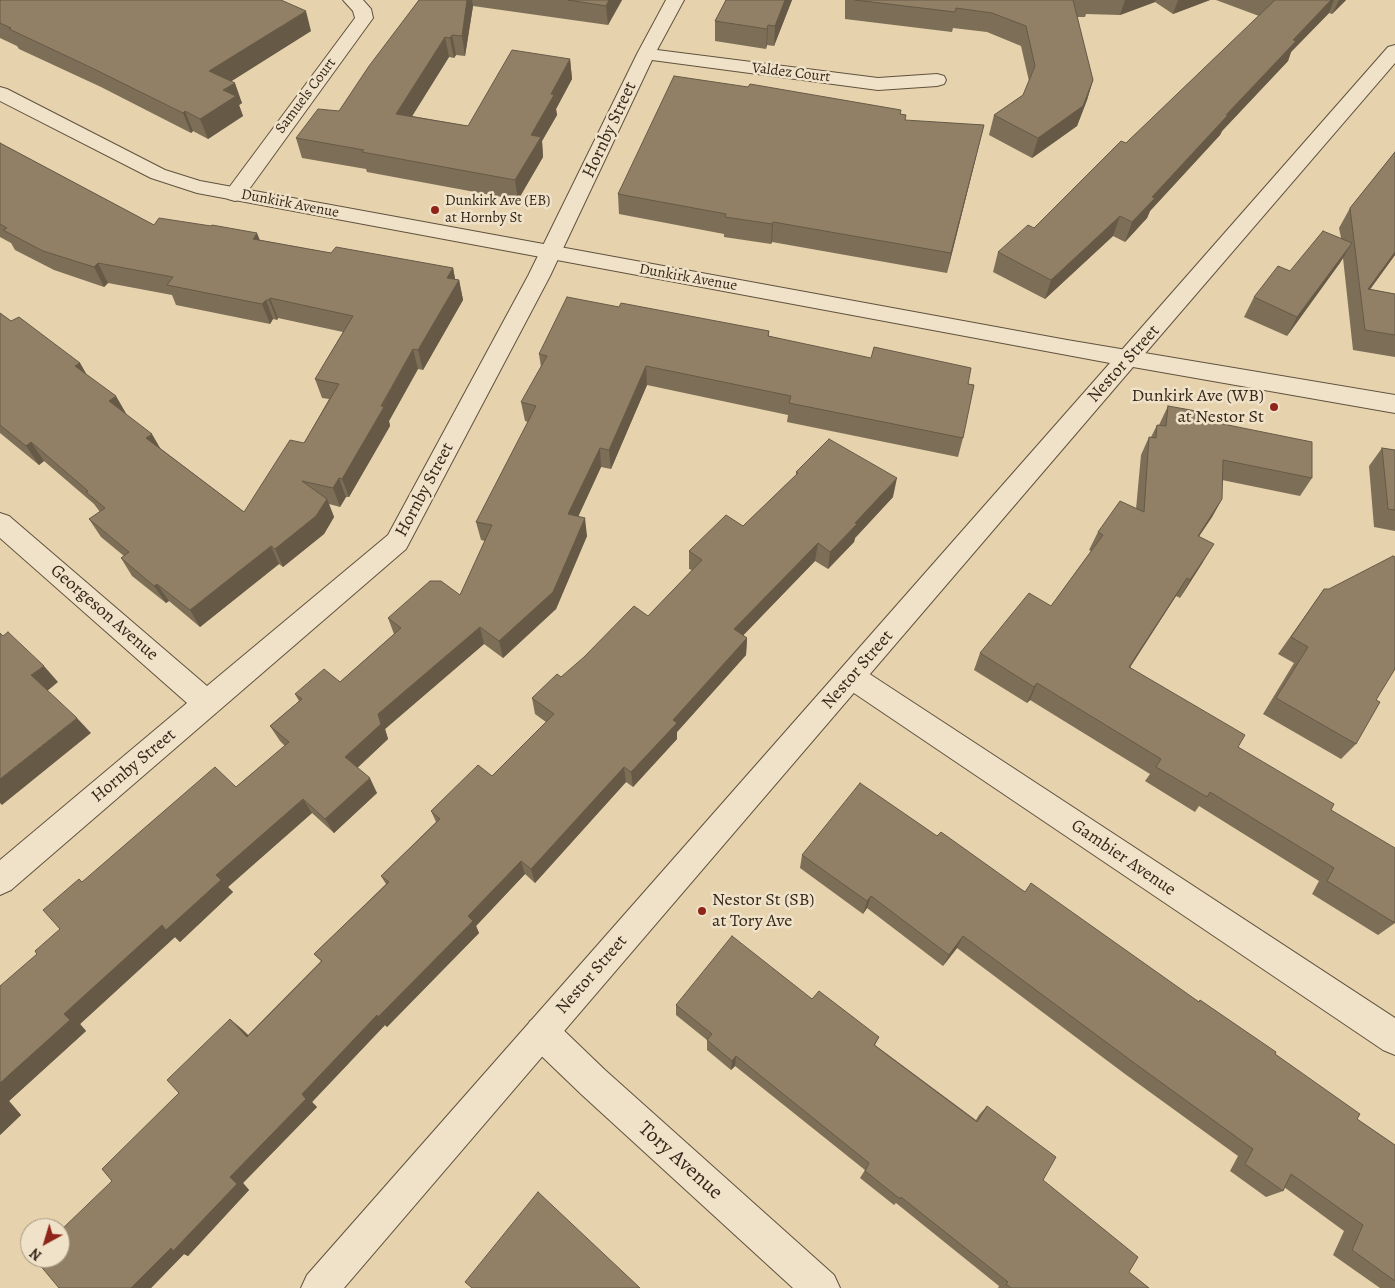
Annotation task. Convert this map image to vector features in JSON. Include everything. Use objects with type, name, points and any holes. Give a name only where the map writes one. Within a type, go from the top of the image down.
[{"type":"street","name":"Samuels Court","points":[[235,194],[364,18],[362,9],[352,0]]},
{"type":"street","name":"Hornby Street","points":[[0,880],[398,542],[550,253],[646,54],[675,0]]},
{"type":"street","name":"Nestor Street","points":[[320,1288],[1395,51]]},
{"type":"street","name":"Valdez Court","points":[[646,54],[878,84],[937,80]]},
{"type":"street","name":"Dunkirk Avenue","points":[[0,93],[158,174],[197,187],[1128,358],[1395,404]]},
{"type":"street","name":"Georgeson Avenue","points":[[0,523],[208,704]]},
{"type":"street","name":"Gambier Avenue","points":[[852,677],[1395,1038]]},
{"type":"street","name":"Tory Avenue","points":[[542,1033],[593,1082],[820,1288]]},
{"type":"building","points":[[0,0],[281,0],[306,11],[209,71],[235,83],[223,90],[236,96],[200,119],[185,111],[183,113],[9,29],[11,28],[0,23]]},
{"type":"building","points":[[419,0],[467,0],[462,36],[452,35],[450,38],[445,37],[396,114],[468,126],[512,50],[570,59],[551,94],[554,95],[531,135],[541,137],[515,180],[296,138],[318,109],[339,111],[369,66]]},
{"type":"building","points":[[568,0],[609,0],[606,6]]},
{"type":"building","points":[[726,0],[785,0],[775,26],[768,25],[767,29],[715,21]]},
{"type":"building","points":[[855,0],[1073,0],[1093,80],[1083,106],[1038,138],[994,115],[1023,95],[1035,66],[1026,26],[992,13],[956,8],[955,12]]},
{"type":"building","points":[[1275,0],[1331,0],[1293,40],[1296,41],[1152,197],[1155,198],[1132,222],[1120,216],[1051,280],[998,252],[1028,225],[1034,228],[1121,141],[1126,143]]},
{"type":"building","points":[[674,76],[748,87],[750,84],[901,110],[900,114],[906,115],[905,120],[984,125],[951,253],[773,222],[772,224],[725,217],[726,214],[618,194]]},
{"type":"building","points":[[0,143],[154,225],[159,218],[212,225],[257,233],[253,239],[331,253],[336,247],[453,268],[447,278],[459,280],[418,350],[413,349],[381,406],[384,407],[342,479],[339,478],[333,488],[302,481],[327,499],[316,516],[275,549],[271,546],[190,610],[157,584],[154,586],[121,558],[129,552],[89,519],[105,508],[86,492],[88,491],[31,442],[26,446],[0,425],[0,313],[11,321],[19,317],[80,363],[75,366],[116,396],[109,401],[152,434],[146,438],[244,512],[290,440],[304,443],[339,384],[315,379],[353,316],[270,298],[262,304],[167,285],[173,277],[98,263],[94,267],[43,251],[3,230],[7,228],[0,224]]},
{"type":"building","points":[[1395,152],[1395,252],[1368,289],[1395,294],[1395,335],[1365,330],[1350,208]]},
{"type":"building","points":[[1323,231],[1352,243],[1297,317],[1254,297],[1278,266],[1290,271]]},
{"type":"building","points":[[567,297],[619,307],[621,303],[769,331],[768,336],[871,358],[874,347],[971,368],[968,384],[974,385],[963,438],[789,403],[791,396],[646,366],[609,450],[600,448],[568,514],[585,518],[553,592],[499,641],[480,627],[378,714],[381,724],[345,757],[370,778],[325,819],[303,799],[216,875],[221,880],[166,930],[162,925],[64,1014],[70,1020],[0,1083],[0,986],[37,954],[35,951],[60,929],[43,910],[79,879],[82,882],[215,767],[236,787],[289,742],[270,726],[302,699],[295,694],[324,669],[340,682],[401,628],[388,618],[430,581],[441,581],[460,595],[492,525],[476,522],[536,406],[521,402],[547,356],[539,354]]},
{"type":"building","points":[[1168,406],[1224,416],[1223,424],[1312,442],[1312,478],[1223,460],[1222,499],[1198,536],[1214,544],[1190,580],[1187,578],[1129,667],[1245,735],[1238,747],[1334,804],[1331,810],[1395,848],[1395,923],[1327,881],[1334,868],[1210,792],[1207,797],[1156,767],[1161,759],[1037,683],[1034,687],[980,653],[1029,593],[1051,606],[1103,535],[1098,532],[1120,501],[1144,512],[1149,437],[1156,438],[1157,425],[1166,426]]},
{"type":"building","points":[[829,439],[897,478],[830,552],[818,543],[734,629],[747,638],[673,720],[677,723],[631,772],[624,767],[531,869],[521,861],[468,916],[473,921],[378,1017],[377,1015],[302,1094],[306,1099],[230,1177],[237,1184],[173,1251],[171,1248],[131,1288],[59,1288],[42,1268],[70,1268],[70,1221],[112,1181],[102,1169],[179,1093],[167,1080],[230,1019],[247,1037],[322,961],[314,954],[389,882],[381,876],[440,819],[431,811],[478,765],[492,776],[554,714],[532,698],[557,674],[561,677],[584,657],[634,606],[648,616],[702,560],[689,551],[726,515],[743,526],[798,473],[796,472]]},
{"type":"building","points":[[1382,448],[1395,450],[1395,510],[1388,509]]},
{"type":"building","points":[[1393,556],[1395,557],[1395,669],[1376,700],[1380,702],[1356,744],[1276,698],[1308,647],[1291,637],[1324,589],[1329,589]]},
{"type":"building","points":[[8,632],[44,666],[31,675],[77,718],[0,779],[0,633],[3,636]]},
{"type":"building","points":[[860,783],[937,836],[941,832],[1025,892],[1031,883],[1199,1002],[1200,1000],[1276,1052],[1275,1054],[1360,1114],[1357,1119],[1395,1145],[1395,1281],[1352,1250],[1363,1225],[1291,1174],[1283,1191],[1245,1164],[1253,1149],[963,936],[949,955],[871,896],[867,901],[802,855]]},
{"type":"building","points":[[732,936],[812,999],[819,991],[879,1037],[874,1045],[977,1122],[987,1106],[1056,1157],[1043,1180],[1138,1257],[1129,1272],[1149,1288],[1011,1288],[1006,1284],[1008,1282],[901,1197],[900,1199],[865,1171],[869,1163],[736,1056],[732,1061],[707,1040],[712,1034],[676,1005]]},
{"type":"building","points":[[538,1192],[640,1288],[472,1288],[465,1282]]},
{"type":"place","name":"Dunkirk Ave (EB) at Hornby St","points":[[435,210]]},
{"type":"place","name":"Dunkirk Ave (WB) at Nestor St","points":[[1274,407]]},
{"type":"place","name":"Nestor St (SB) at Tory Ave","points":[[702,911]]}]
